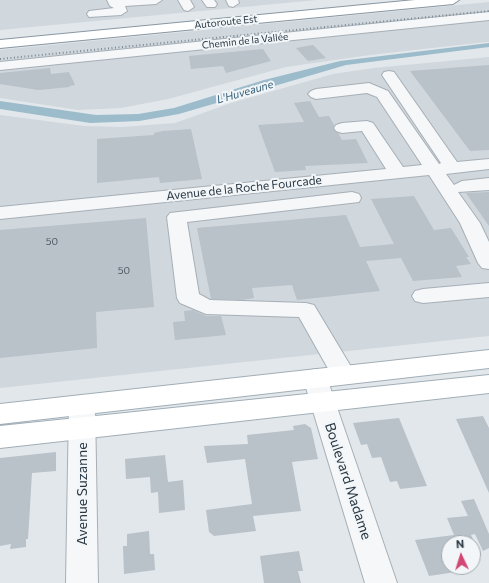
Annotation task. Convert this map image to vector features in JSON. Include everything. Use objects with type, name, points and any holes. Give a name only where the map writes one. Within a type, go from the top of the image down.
[{"type":"main road","name":"Autoroute Est","points":[[0,36],[378,0]]},
{"type":"main road","name":"Autoroute Est","points":[[0,44],[453,0]]},
{"type":"main road","points":[[319,389],[344,375],[489,359]]},
{"type":"main road","points":[[0,437],[82,417],[319,389],[489,384]]},
{"type":"main road","points":[[0,414],[82,417]]},
{"type":"street","points":[[116,2],[141,6],[156,0]]},
{"type":"street","points":[[93,14],[121,11],[116,2]]},
{"type":"street","name":"Chemin de la Vallée","points":[[0,66],[489,16]]},
{"type":"street","points":[[388,75],[443,168],[489,263]]},
{"type":"street","points":[[316,94],[369,88],[383,94],[443,168]]},
{"type":"street","points":[[342,128],[367,126],[397,172]]},
{"type":"street","name":"Avenue de la Roche Fourcade","points":[[0,213],[397,172],[489,164]]},
{"type":"street","points":[[462,187],[489,184]]},
{"type":"street","points":[[344,375],[306,310],[206,307],[188,298],[177,217],[352,198]]},
{"type":"street","points":[[423,296],[489,290]]},
{"type":"street","name":"Boulevard Madame","points":[[319,389],[381,583]]},
{"type":"street","name":"Avenue Suzanne","points":[[82,417],[82,583]]},
{"type":"shaded area","points":[[0,0],[317,0],[0,30]]},
{"type":"shaded area","points":[[489,2],[489,42],[370,55],[286,67],[168,99],[121,108],[78,110],[0,98],[0,50]]},
{"type":"shaded area","points":[[489,57],[489,336],[0,388],[0,115],[84,126],[122,127],[175,123],[231,103],[333,74],[374,68]]},
{"type":"water","name":"L'Huveaune","points":[[489,43],[489,47],[346,65],[179,114],[139,121],[90,123],[0,109],[0,101],[96,115],[138,114],[174,108],[264,80],[340,61]]},
{"type":"building","points":[[313,45],[326,58],[308,61],[296,48]]},
{"type":"building","points":[[263,49],[271,61],[226,73],[223,66],[191,69],[189,56]]},
{"type":"building","points":[[489,65],[489,150],[470,151],[410,71]]},
{"type":"building","points":[[50,68],[51,74],[69,72],[75,85],[69,86],[70,87],[38,90],[0,84],[0,73]]},
{"type":"building","points":[[310,101],[319,117],[329,116],[334,125],[333,129],[338,133],[342,140],[356,139],[368,163],[305,166],[306,170],[275,172],[258,125],[304,122],[294,103]]},
{"type":"building","points":[[191,129],[202,179],[160,183],[159,177],[97,183],[97,139],[154,135],[154,133],[163,131]]},
{"type":"building","points":[[489,192],[489,226],[466,193]]},
{"type":"building","points":[[414,196],[434,230],[451,228],[469,257],[466,257],[471,264],[456,266],[462,277],[413,281],[401,258],[366,261],[380,291],[297,300],[292,285],[252,288],[254,298],[242,300],[211,299],[197,228],[346,215],[360,247],[394,244],[371,199]]},
{"type":"building","points":[[146,218],[154,307],[96,312],[97,348],[0,358],[0,230]]},
{"type":"building","points":[[193,310],[206,316],[221,316],[226,335],[175,340],[173,322],[185,321],[184,311]]},
{"type":"building","points":[[483,416],[489,428],[489,493],[456,419]]},
{"type":"building","points":[[399,418],[427,486],[400,489],[397,481],[390,482],[381,457],[372,458],[367,444],[361,445],[353,423]]},
{"type":"building","points":[[305,424],[311,428],[318,459],[292,462],[301,511],[253,516],[256,531],[214,536],[209,532],[206,510],[252,504],[245,459],[207,463],[204,446],[248,444],[247,435],[294,430],[293,426]]},
{"type":"building","points":[[56,452],[56,471],[32,473],[28,539],[26,539],[26,547],[10,549],[11,544],[0,546],[0,458]]},
{"type":"building","points":[[165,455],[168,482],[183,480],[185,510],[159,513],[158,492],[151,493],[150,477],[126,479],[125,459]]},
{"type":"building","points":[[474,499],[489,534],[489,548],[483,551],[481,547],[481,535],[454,535],[447,518],[468,516],[461,501]]},
{"type":"building","points":[[149,531],[150,554],[154,554],[155,570],[124,574],[123,546],[127,546],[127,534]]},
{"type":"building","points":[[441,537],[441,574],[429,576],[415,540]]},
{"type":"building","points":[[299,551],[303,571],[298,571],[301,583],[264,583],[260,556]]},
{"type":"railway","points":[[0,59],[489,11]]}]
